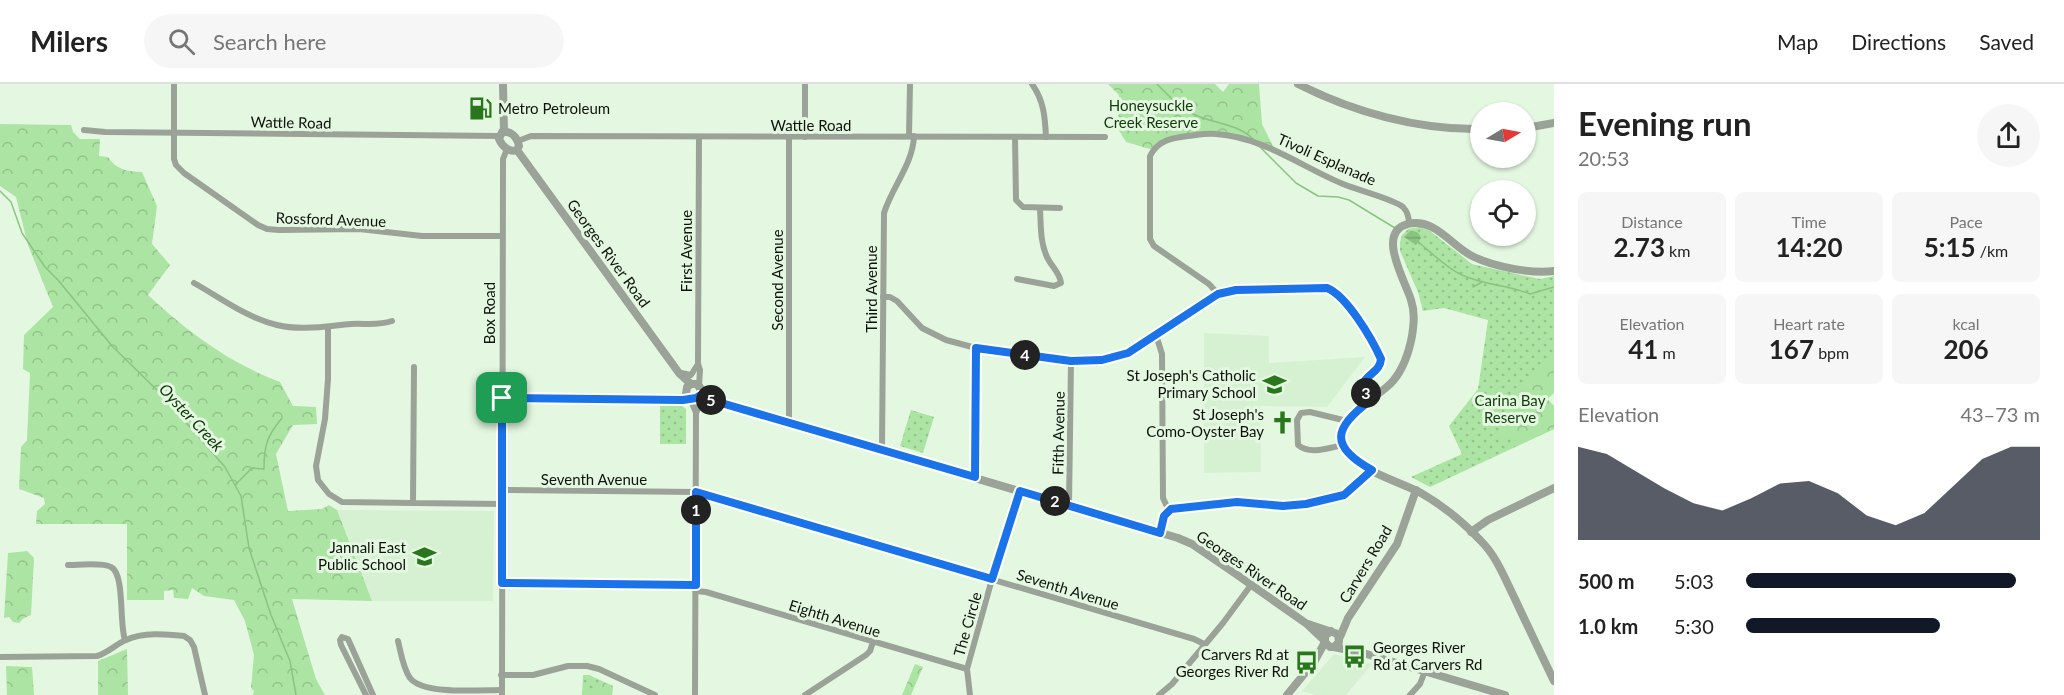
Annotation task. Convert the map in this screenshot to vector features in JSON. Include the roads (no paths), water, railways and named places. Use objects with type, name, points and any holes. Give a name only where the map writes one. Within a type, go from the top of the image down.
[{"type":"street","name":"Rossford Avenue","points":[[174,84],[174,159],[179,170],[258,225],[267,229],[359,229],[422,236],[502,236]]},
{"type":"street","points":[[501,134],[511,134],[518,141],[518,150],[507,148],[500,141],[503,84]]},
{"type":"street","points":[[805,84],[805,138]]},
{"type":"street","name":"Third Avenue","points":[[882,449],[884,213],[910,154],[910,84]]},
{"type":"street","points":[[1032,84],[1043,105],[1046,137]]},
{"type":"street","points":[[1298,84],[1334,101],[1371,113],[1443,127],[1470,128]]},
{"type":"street","points":[[1536,126],[1554,123]]},
{"type":"street","name":"Wattle Road","points":[[84,130],[174,133],[501,134]]},
{"type":"street","name":"Tivoli Esplanade","points":[[1218,294],[1209,284],[1152,244],[1149,227],[1150,156],[1157,146],[1174,138],[1215,134],[1242,138],[1269,147],[1346,185],[1395,202],[1409,215],[1409,224]]},
{"type":"street","name":"Wattle Road","points":[[518,141],[531,136],[1105,137]]},
{"type":"street","points":[[1015,137],[1016,200],[1023,207],[1060,208]]},
{"type":"street","name":"First Avenue","points":[[695,695],[694,395],[700,370],[698,364],[699,138]]},
{"type":"street","name":"Second Avenue","points":[[789,138],[789,422]]},
{"type":"street","name":"Box Road","points":[[502,693],[502,236],[503,159],[507,148]]},
{"type":"street","name":"Georges River Road","points":[[518,150],[694,395],[882,449],[1192,544],[1306,624],[1332,639],[1363,653],[1505,695]]},
{"type":"street","points":[[1040,208],[1043,247],[1050,263],[1060,276],[1061,283]]},
{"type":"street","points":[[1554,271],[1530,271],[1479,259],[1425,223],[1409,224],[1399,230],[1393,242],[1393,248],[1394,257],[1409,291],[1414,314],[1410,348],[1394,380],[1353,413],[1342,430],[1343,445],[1350,457],[1416,490],[1436,503],[1486,545],[1498,564],[1554,681]]},
{"type":"street","points":[[1017,279],[1054,286],[1061,283]]},
{"type":"street","points":[[194,283],[243,312],[288,327],[382,324],[392,321]]},
{"type":"street","points":[[1061,283],[1068,287]]},
{"type":"street","points":[[883,297],[897,300],[922,328],[946,340],[976,348],[1071,361],[1102,360],[1128,353],[1218,294],[1236,290],[1327,288],[1334,291],[1349,306],[1381,359],[1380,366],[1363,384],[1371,400]]},
{"type":"street","points":[[328,327],[325,419],[316,466],[318,480],[328,494],[342,502],[502,504]]},
{"type":"street","points":[[1156,335],[1162,354],[1163,498],[1168,510]]},
{"type":"street","points":[[975,477],[976,348]]},
{"type":"street","name":"Fifth Avenue","points":[[1070,506],[1071,361]]},
{"type":"street","points":[[679,372],[692,375],[698,364]]},
{"type":"street","points":[[413,503],[414,367]]},
{"type":"street","points":[[502,398],[672,398],[683,400],[694,395],[709,400]]},
{"type":"street","points":[[1343,445],[1312,451],[1304,450],[1298,445],[1297,420],[1301,413],[1310,412],[1347,421]]},
{"type":"street","points":[[1160,533],[1162,519],[1168,510],[1237,502],[1283,506],[1306,504],[1344,495],[1372,470]]},
{"type":"street","points":[[1471,531],[1488,520],[1554,488]]},
{"type":"street","name":"Seventh Avenue","points":[[502,490],[696,492],[1194,639],[1203,644]]},
{"type":"street","name":"Carvers Road","points":[[1287,695],[1348,618],[1397,544],[1416,490]]},
{"type":"street","name":"The Circle","points":[[970,695],[967,669],[1020,491]]},
{"type":"street","points":[[68,565],[105,565],[115,570],[120,581],[121,625],[125,640]]},
{"type":"street","name":"Eighth Avenue","points":[[502,583],[696,588],[967,669]]},
{"type":"street","points":[[1160,695],[1223,623],[1251,585]]},
{"type":"street","points":[[0,657],[97,656],[125,640],[143,635],[178,636],[191,639],[205,695]]},
{"type":"street","points":[[366,695],[341,645],[342,637],[348,639],[351,644],[373,695]]},
{"type":"street","points":[[398,641],[406,670],[414,683],[424,689],[444,693],[502,693]]},
{"type":"street","points":[[805,695],[866,655],[873,642]]},
{"type":"street","points":[[501,675],[533,675],[568,666],[587,666],[599,669],[655,695]]},
{"type":"street","points":[[1410,695],[1420,684],[1425,671]]},
{"type":"waterway","points":[[1157,84],[1188,111],[1240,130],[1253,139]]},
{"type":"waterway","points":[[1135,129],[1196,117]]},
{"type":"waterway","points":[[1260,147],[1296,183],[1318,196],[1349,200],[1395,228]]},
{"type":"waterway","name":"Oyster Creek","points":[[0,191],[11,202],[22,233],[45,267],[112,346],[160,393],[225,467],[241,496],[249,548],[271,615],[290,661],[296,695]]},
{"type":"waterway","points":[[1417,241],[1450,268],[1470,278],[1530,294],[1554,287]]},
{"type":"waterway","points":[[1473,287],[1482,282]]},
{"type":"waterway","points":[[235,485],[252,468],[264,469],[267,441],[282,418]]},
{"type":"place","name":"Metro Petroleum","points":[[480,108]]},
{"type":"place","name":"St Joseph's Catholic Primary School","points":[[1274,384]]},
{"type":"place","name":"St Joseph's Como-Oyster Bay","points":[[1282,423]]},
{"type":"place","name":"Jannali East Public School","points":[[424,556]]},
{"type":"place","name":"Georges River Rd at Carvers Rd","points":[[1355,656]]},
{"type":"place","name":"Carvers Rd at Georges River Rd","points":[[1307,663]]},
{"type":"park label","name":"Honeysuckle Creek Reserve","points":[[1151,114]]},
{"type":"park label","name":"Carina Bay Reserve","points":[[1510,408]]}]
